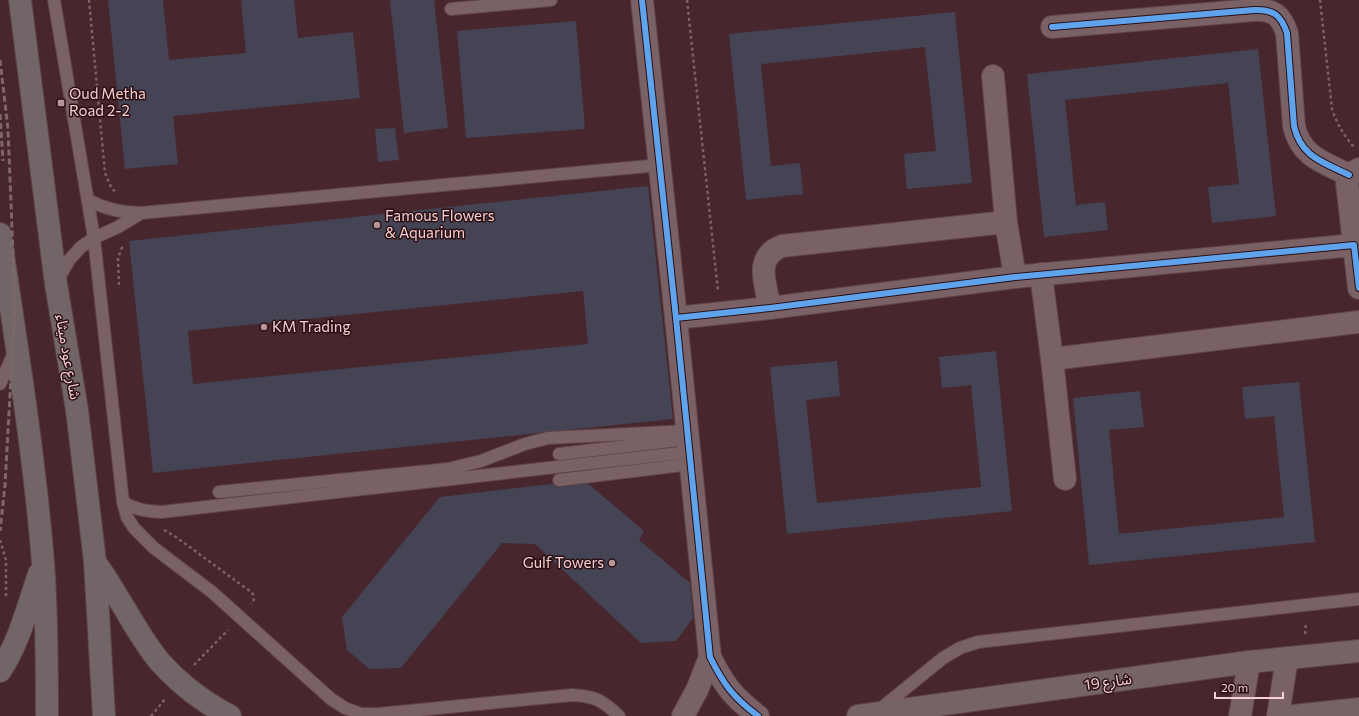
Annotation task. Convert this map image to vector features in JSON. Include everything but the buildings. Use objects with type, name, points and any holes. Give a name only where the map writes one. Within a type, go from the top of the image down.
[{"type":"main road","name":"شارع عود ميثاء","points":[[20,0],[56,284],[77,410],[95,562],[104,716]]},
{"type":"main road","points":[[0,234],[17,346],[35,490],[42,562],[46,629],[47,716]]},
{"type":"main road","points":[[0,671],[24,621],[42,562]]},
{"type":"main road","points":[[95,562],[145,642],[160,661],[179,681],[205,702],[230,716]]},
{"type":"main road","name":"شارع 19","points":[[866,715],[1249,662],[1359,651]]},
{"type":"main road","points":[[1293,716],[1359,709]]},
{"type":"street","points":[[642,0],[710,657],[728,688],[737,699],[758,716]]},
{"type":"street","points":[[1052,27],[1265,9],[1276,14],[1284,22],[1287,33],[1296,137],[1302,147],[1311,155],[1355,165],[1348,183],[1348,194],[1359,288]]},
{"type":"street","points":[[993,76],[1006,222],[1015,277]]},
{"type":"street","points":[[770,308],[763,270],[764,262],[768,254],[774,249],[782,246],[1006,222]]},
{"type":"street","points":[[676,318],[770,308],[1041,274],[1354,245]]},
{"type":"street","points":[[1041,274],[1065,478]]},
{"type":"street","points":[[1052,359],[1359,322]]},
{"type":"street","points":[[683,716],[697,690],[710,657]]},
{"type":"street","points":[[1278,716],[1295,657]]},
{"type":"street","points":[[1240,716],[1249,662]]},
{"type":"lane","points":[[54,0],[94,238],[123,502],[127,517],[134,528],[154,548],[212,592],[331,699],[345,708],[361,714],[394,714],[572,695],[594,698],[604,703],[619,716]]},
{"type":"lane","points":[[451,8],[551,0]]},
{"type":"lane","points":[[88,200],[114,211],[141,213],[660,165]]},
{"type":"lane","points":[[56,284],[70,259],[81,247],[94,238],[118,227],[141,213]]},
{"type":"lane","points":[[0,384],[17,346]]},
{"type":"lane","points":[[219,492],[448,469],[481,461],[525,444],[548,438],[689,447]]},
{"type":"lane","points":[[123,502],[132,508],[147,512],[169,511],[689,447]]},
{"type":"lane","points":[[558,454],[689,447]]},
{"type":"lane","points":[[559,480],[689,447]]},
{"type":"lane","points":[[866,715],[944,658],[960,648],[978,642],[1359,599]]},
{"type":"path","points":[[89,0],[105,173],[112,189],[122,196],[132,200],[138,206],[141,213],[140,221],[128,235],[118,258],[119,291]]},
{"type":"path","points":[[687,0],[720,314]]},
{"type":"path","points":[[1320,0],[1332,109],[1355,165]]},
{"type":"path","points":[[147,512],[150,519],[156,525],[176,537],[254,595],[253,602],[240,617]]},
{"type":"path","points":[[0,540],[6,560],[6,602]]},
{"type":"path","points":[[1295,657],[1307,605]]},
{"type":"railway","points":[[0,60],[8,129],[15,304],[5,485],[0,531]]},
{"type":"railway","points":[[0,114],[3,161]]},
{"type":"cycle path","points":[[642,0],[710,657],[730,690],[742,703],[758,716]]},
{"type":"cycle path","points":[[1052,27],[1254,10],[1271,12],[1279,18],[1287,33],[1294,126],[1297,136],[1302,145],[1314,157],[1349,175]]},
{"type":"cycle path","points":[[676,318],[770,308],[1015,277],[1354,245],[1359,288]]},
{"type":"place","name":"Oud Metha Road 2-2","points":[[61,103]]},
{"type":"place","name":"Famous Flowers & Aquarium","points":[[377,225]]},
{"type":"place","name":"KM Trading","points":[[264,327]]},
{"type":"place","name":"Gulf Towers","points":[[612,563]]}]
